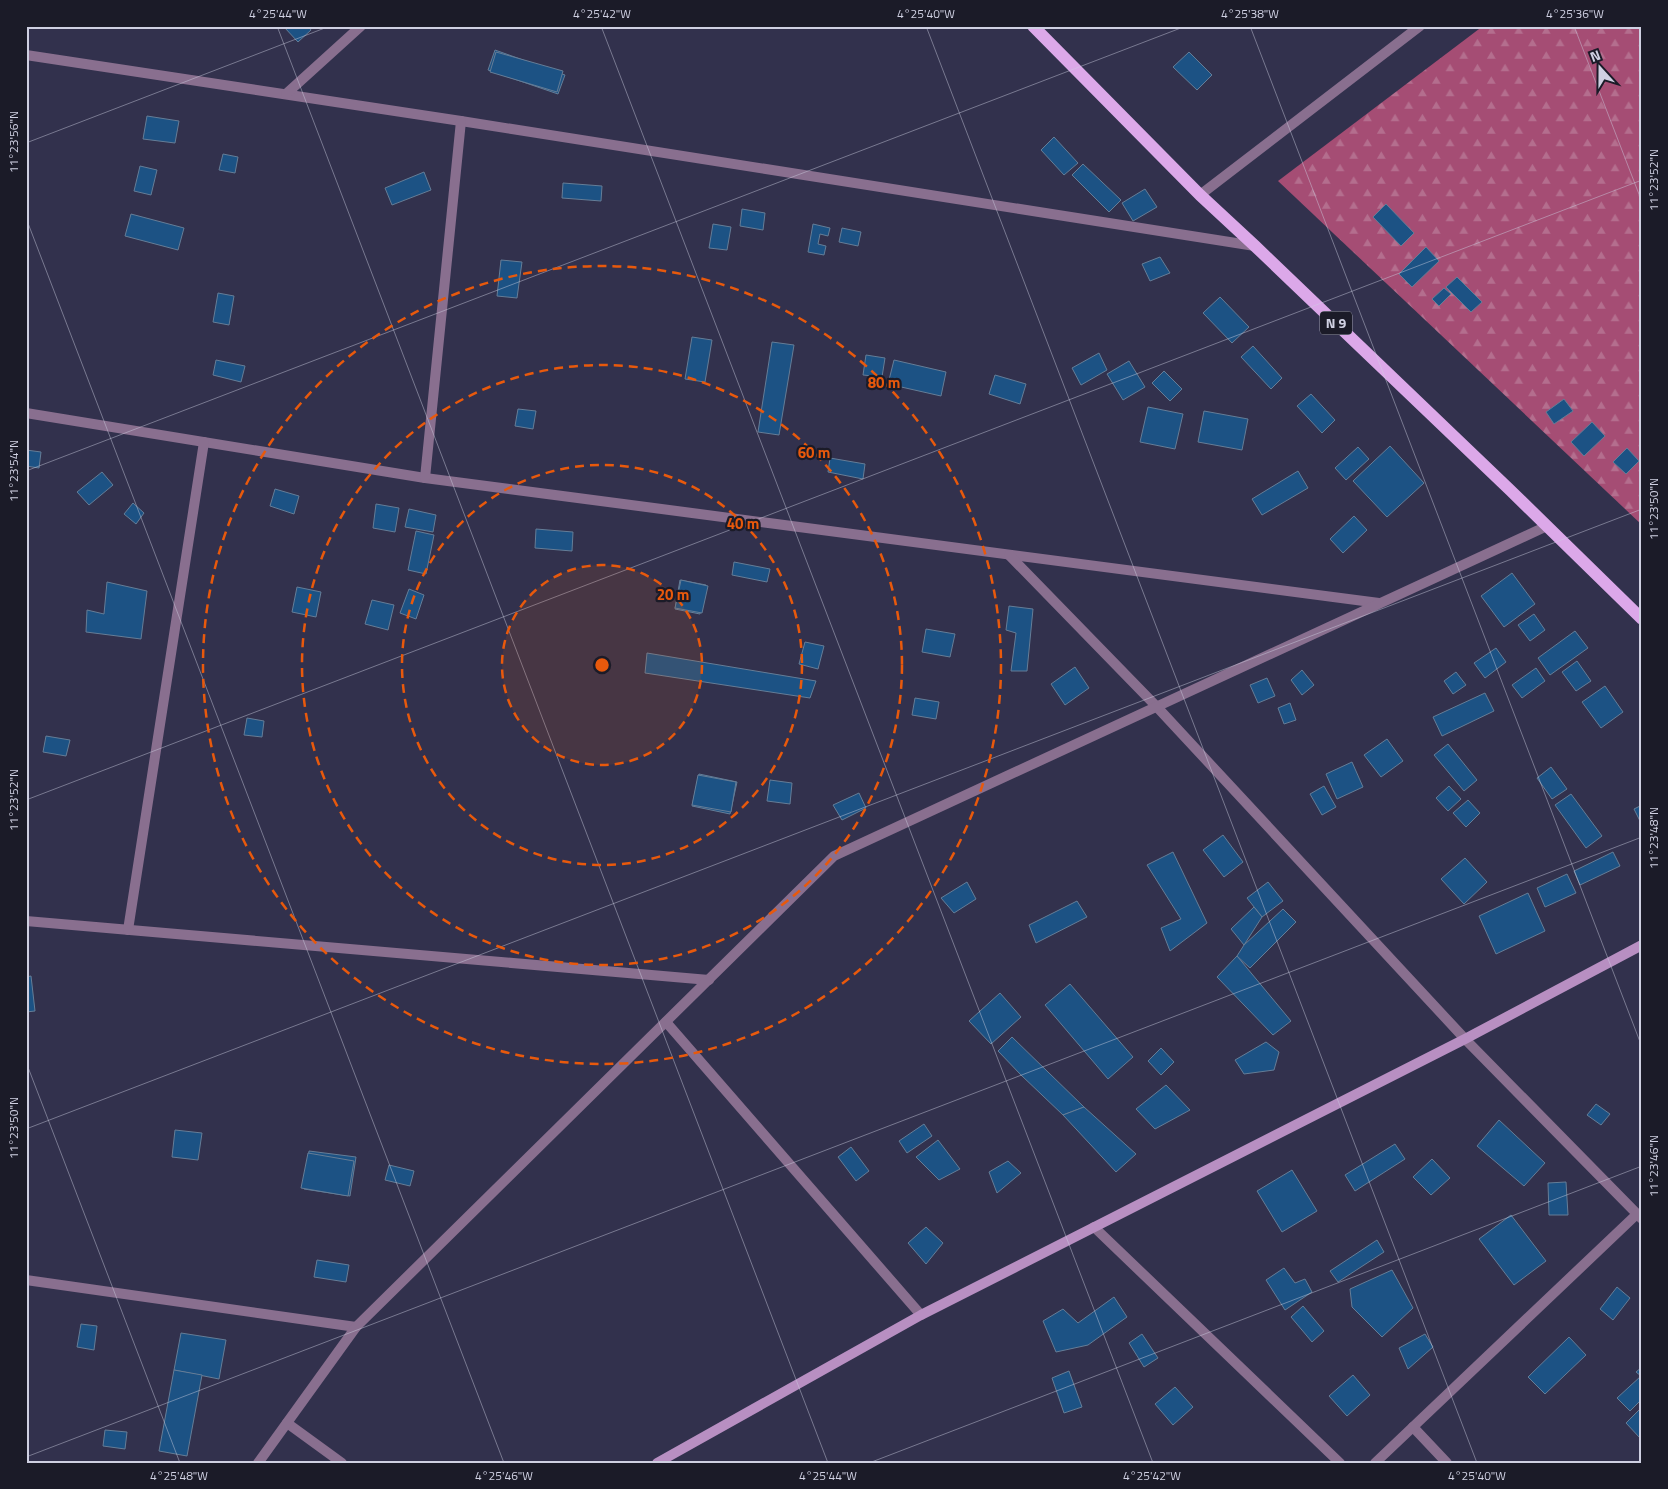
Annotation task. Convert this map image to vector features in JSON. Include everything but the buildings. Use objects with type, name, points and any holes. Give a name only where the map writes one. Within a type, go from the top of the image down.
[{"type":"main road","name":"N 9","points":[[1033,26],[1200,194],[1642,619]]},
{"type":"street","points":[[286,94],[361,26]]},
{"type":"street","points":[[1200,194],[1420,26]]},
{"type":"street","points":[[26,55],[461,121],[1256,246]]},
{"type":"street","points":[[425,478],[461,121]]},
{"type":"street","points":[[26,413],[425,478],[1380,603]]},
{"type":"street","points":[[128,930],[204,442]]},
{"type":"street","points":[[258,1463],[356,1327],[834,856],[1547,526]]},
{"type":"street","points":[[1009,555],[1157,707],[1465,1039],[1639,1216],[1375,1463]]},
{"type":"street","points":[[26,921],[709,980]]},
{"type":"street","points":[[657,1463],[921,1315],[1465,1039],[1642,945]]},
{"type":"street","points":[[666,1022],[921,1315]]},
{"type":"street","points":[[1094,1227],[1340,1463]]},
{"type":"street","points":[[26,1280],[356,1327]]},
{"type":"street","points":[[287,1423],[342,1463]]},
{"type":"street","points":[[1412,1427],[1447,1463]]},
{"type":"green space","points":[[1483,26],[1642,26],[1642,525],[1278,181]]}]
